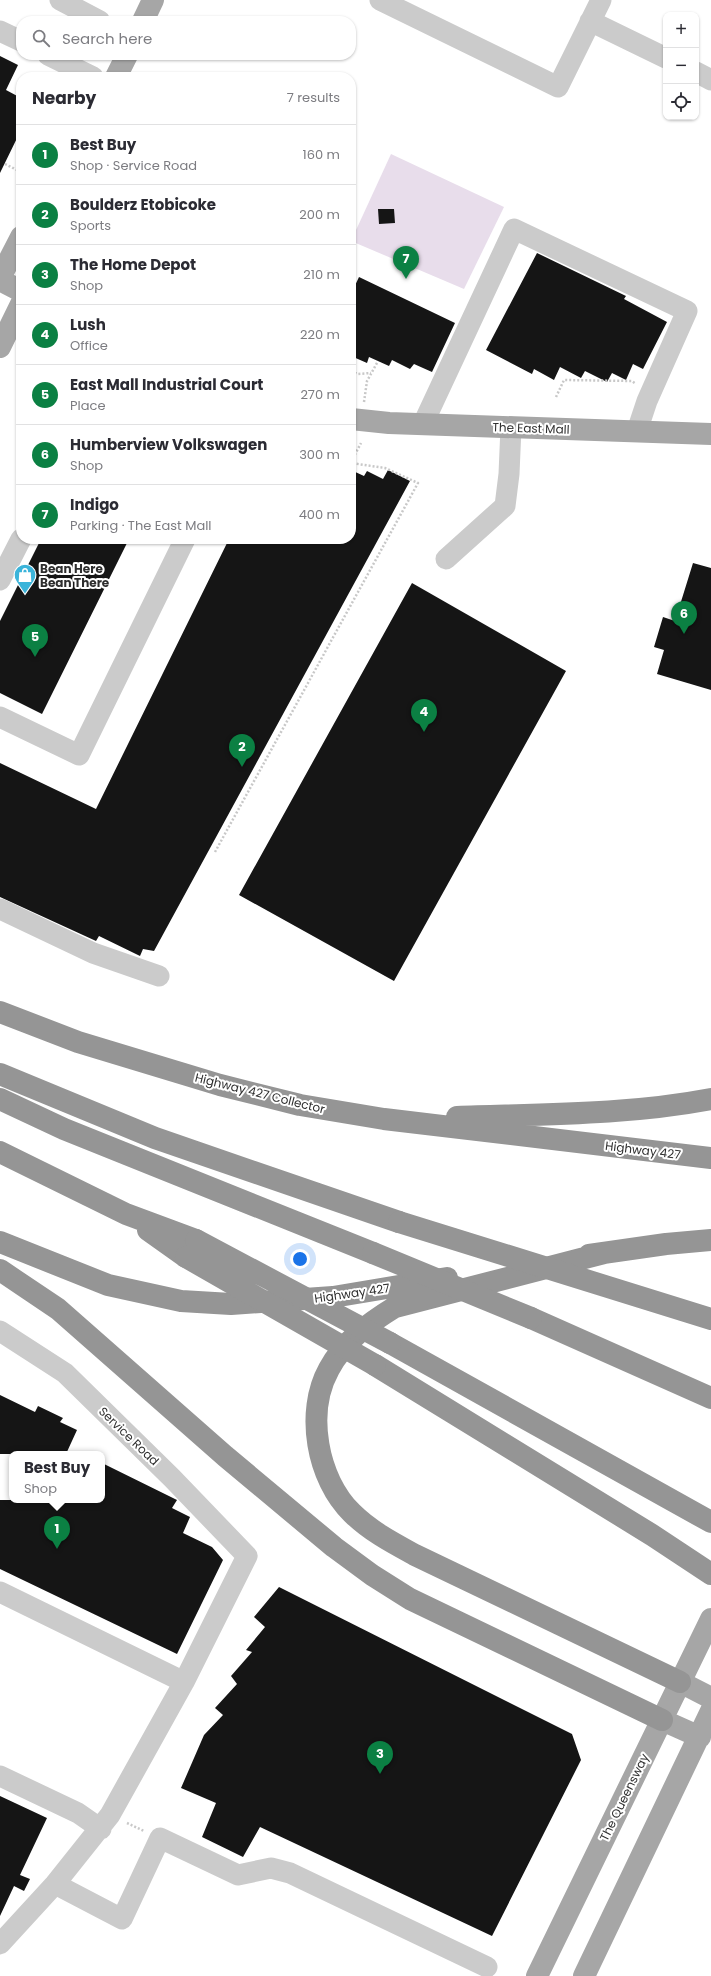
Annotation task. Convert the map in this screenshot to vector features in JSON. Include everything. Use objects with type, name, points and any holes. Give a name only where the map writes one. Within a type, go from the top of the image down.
[{"type":"highway","name":"Highway 427 Collector","points":[[0,1012],[78,1042],[220,1085],[300,1105],[384,1119],[552,1139]]},
{"type":"highway","points":[[0,1074],[155,1138],[399,1222],[711,1319]]},
{"type":"highway","points":[[0,1099],[64,1129],[531,1318],[711,1398]]},
{"type":"highway","points":[[384,1119],[613,1112],[668,1107],[711,1099]]},
{"type":"highway","points":[[552,1139],[711,1142]]},
{"type":"highway","name":"Highway 427","points":[[552,1139],[711,1158]]},
{"type":"highway","points":[[0,1152],[126,1214],[191,1249],[390,1343],[711,1522]]},
{"type":"highway","name":"Highway 427","points":[[0,1242],[108,1285],[181,1301],[231,1304],[333,1297],[604,1253],[711,1240]]},
{"type":"highway","points":[[191,1249],[375,1365],[652,1535],[711,1574]]},
{"type":"highway","points":[[604,1253],[395,1307],[373,1320],[354,1336],[329,1369],[320,1391],[317,1413],[319,1452],[324,1468],[342,1502],[352,1513],[383,1537],[415,1555],[680,1682]]},
{"type":"highway","points":[[0,1270],[58,1309],[280,1503],[372,1575],[410,1599],[662,1720]]},
{"type":"main road","points":[[145,16],[153,0]]},
{"type":"main road","points":[[118,72],[124,60]]},
{"type":"main road","points":[[16,247],[0,279],[16,288]]},
{"type":"main road","points":[[0,347],[14,312]]},
{"type":"main road","name":"The East Mall","points":[[356,419],[423,424],[711,434]]},
{"type":"main road","name":"The Queensway","points":[[537,1976],[711,1619]]},
{"type":"main road","points":[[680,1682],[711,1698]]},
{"type":"main road","points":[[584,1976],[706,1739],[711,1711]]},
{"type":"main road","points":[[662,1720],[706,1739]]},
{"type":"street","points":[[60,0],[90,16]]},
{"type":"street","points":[[380,0],[558,87],[601,0]]},
{"type":"street","points":[[590,21],[663,57]]},
{"type":"street","points":[[0,31],[16,39]]},
{"type":"street","points":[[58,60],[83,72]]},
{"type":"street","points":[[699,74],[711,80]]},
{"type":"street","points":[[423,424],[514,228],[686,311],[651,392],[637,431]]},
{"type":"street","points":[[446,559],[505,506],[509,474],[511,427]]},
{"type":"street","points":[[0,580],[18,544]]},
{"type":"street","points":[[0,717],[79,755],[183,544]]},
{"type":"street","points":[[0,909],[93,953],[159,976]]},
{"type":"street","name":"Service Road","points":[[0,1331],[65,1373],[172,1478],[247,1556],[184,1682]]},
{"type":"street","points":[[0,1592],[184,1682],[106,1822],[55,1884],[0,1944]]},
{"type":"street","points":[[0,1776],[78,1813],[106,1822]]},
{"type":"street","points":[[55,1884],[122,1919],[160,1838],[238,1875],[271,1868],[290,1873],[487,1967]]},
{"type":"path","points":[[4,164],[16,170]]},
{"type":"path","points":[[356,419],[367,381],[378,361]]},
{"type":"path","points":[[356,373],[371,373]]},
{"type":"path","points":[[556,397],[564,380],[632,382],[651,392]]},
{"type":"path","points":[[356,453],[361,443]]},
{"type":"path","points":[[215,852],[418,483],[386,468],[356,464]]},
{"type":"path","points":[[106,1822],[160,1838]]},
{"type":"shaded area","points":[[391,154],[504,207],[464,289],[356,243],[356,230]]},
{"type":"building","points":[[0,56],[18,65],[6,90],[16,95],[16,140],[0,173]]},
{"type":"building","points":[[378,209],[394,209],[395,223],[379,224]]},
{"type":"building","points":[[537,253],[626,296],[624,299],[667,322],[643,369],[633,364],[626,380],[612,373],[607,382],[585,371],[581,378],[560,367],[554,380],[534,369],[532,374],[486,350]]},
{"type":"building","points":[[359,277],[455,323],[432,372],[414,364],[410,369],[392,360],[389,366],[369,357],[367,363],[356,358],[356,283]]},
{"type":"building","points":[[388,470],[410,481],[154,951],[143,949],[140,956],[99,936],[96,941],[0,897],[0,763],[96,809],[227,544],[356,544],[356,472],[364,476],[367,471],[383,479]]},
{"type":"building","points":[[38,544],[127,544],[42,714],[0,693],[0,621]]},
{"type":"building","points":[[693,563],[711,568],[711,690],[657,674],[664,650],[654,647],[663,617],[675,621]]},
{"type":"building","points":[[412,583],[566,671],[394,981],[239,895]]},
{"type":"building","points":[[0,1395],[35,1412],[38,1406],[63,1418],[60,1422],[77,1430],[67,1451],[9,1451],[9,1454],[0,1454]]},
{"type":"building","points":[[105,1464],[177,1500],[172,1508],[190,1517],[183,1533],[212,1547],[223,1560],[177,1654],[0,1569],[0,1500],[9,1500],[9,1503],[105,1503]]},
{"type":"building","points":[[279,1587],[572,1734],[581,1760],[492,1936],[260,1827],[243,1857],[202,1837],[216,1803],[181,1788],[204,1735],[223,1715],[215,1708],[237,1684],[231,1676],[252,1652],[246,1650],[265,1627],[254,1617]]},
{"type":"building","points":[[0,1796],[47,1818],[20,1875],[30,1879],[24,1891],[14,1886],[0,1916]]},
{"type":"place","name":"Indigo","points":[[406,279]]},
{"type":"place","name":"Bean Here Bean There","points":[[25,594]]},
{"type":"place","name":"Humberview Volkswagen","points":[[684,634]]},
{"type":"place","name":"East Mall Industrial Court","points":[[35,657]]},
{"type":"place","name":"Lush","points":[[424,732]]},
{"type":"place","name":"Boulderz Etobicoke","points":[[242,767]]},
{"type":"place","name":"Best Buy","points":[[57,1549]]},
{"type":"place","name":"The Home Depot","points":[[380,1774]]}]
